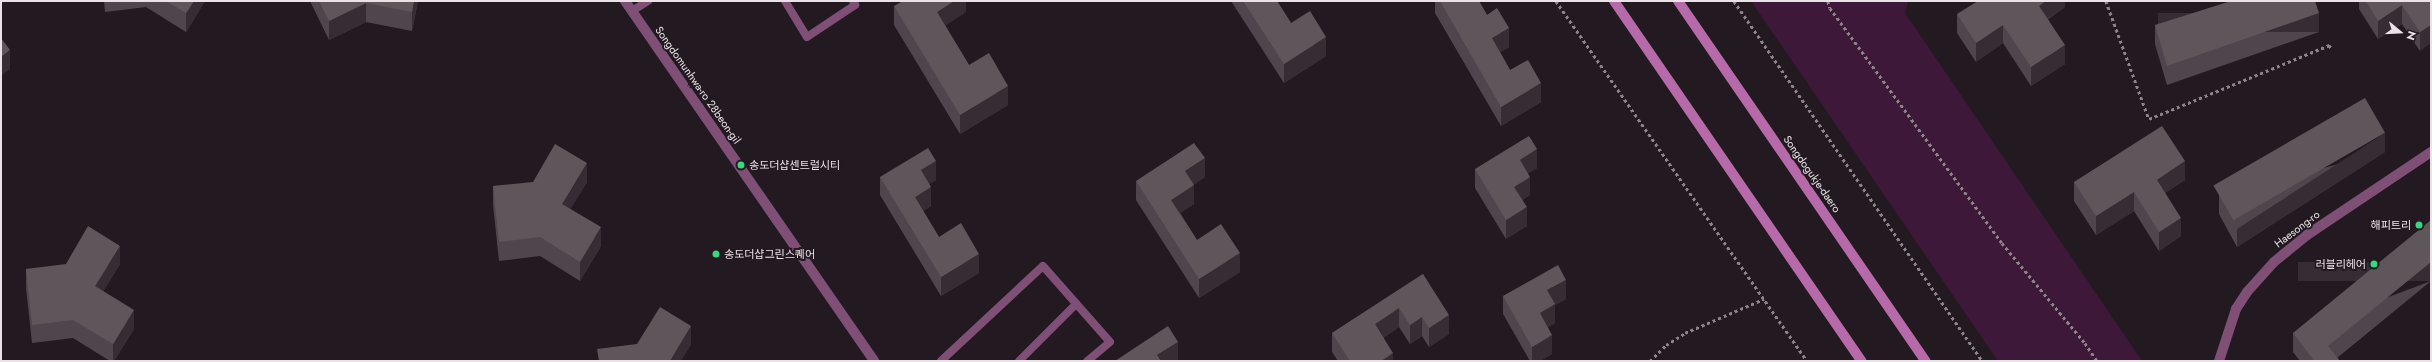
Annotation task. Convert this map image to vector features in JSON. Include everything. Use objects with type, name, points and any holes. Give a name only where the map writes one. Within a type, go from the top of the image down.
[{"type":"main road","points":[[1614,1],[1861,361]]},
{"type":"main road","name":"Songdogukje-daero","points":[[1678,1],[1925,361]]},
{"type":"street","name":"Songdomunhwa-ro 28beon-gil","points":[[625,1],[874,361]]},
{"type":"street","name":"Haesong-ro","points":[[2219,361],[2236,309],[2251,287],[2274,262],[2307,235],[2431,152]]},
{"type":"lane","points":[[632,11],[648,1]]},
{"type":"lane","points":[[785,1],[806,37],[855,5],[853,1]]},
{"type":"lane","points":[[940,361],[1043,266],[1110,342],[1087,361]]},
{"type":"lane","points":[[1019,361],[1076,304]]},
{"type":"path","points":[[1556,1],[1807,361]]},
{"type":"path","points":[[1734,1],[1982,361]]},
{"type":"path","points":[[1828,1],[1835,14],[2002,243],[2085,343],[2097,361]]},
{"type":"path","points":[[2106,1],[2149,119],[2329,45],[2332,49]]},
{"type":"path","points":[[1650,361],[1666,345],[1685,333],[1711,324],[1764,299]]},
{"type":"shaded area","points":[[1751,1],[1908,1],[1905,13],[2142,361],[1998,361]]},
{"type":"building","points":[[166,1],[194,1],[186,13]]},
{"type":"building","points":[[319,1],[414,1],[412,12],[366,3],[329,21]]},
{"type":"building","points":[[903,1],[954,1],[937,12],[969,65],[989,53],[1008,86],[960,115],[894,6]]},
{"type":"building","points":[[1243,1],[1277,1],[1291,23],[1310,11],[1326,37],[1284,64]]},
{"type":"building","points":[[1440,1],[1479,1],[1487,15],[1497,8],[1509,28],[1492,38],[1510,70],[1528,60],[1541,83],[1501,107]]},
{"type":"building","points":[[1978,1],[2046,1],[2039,6],[2065,45],[2031,67],[2003,25],[1976,43],[1957,14]]},
{"type":"building","points":[[2231,1],[2315,1],[2319,13],[2167,66],[2155,25]]},
{"type":"building","points":[[2366,1],[2431,1],[2431,25],[2420,32],[2402,5],[2378,21]]},
{"type":"building","points":[[1,38],[10,50],[1,57]]},
{"type":"building","points":[[2365,98],[2385,133],[2233,220],[2213,186]]},
{"type":"building","points":[[2162,126],[2185,161],[2157,180],[2181,218],[2159,232],[2134,192],[2096,216],[2074,182]]},
{"type":"building","points":[[1529,136],[1537,149],[1520,160],[1530,177],[1514,187],[1527,207],[1506,220],[1475,169]]},
{"type":"building","points":[[1194,143],[1205,158],[1185,171],[1194,185],[1171,200],[1197,240],[1221,224],[1240,253],[1199,279],[1136,181]]},
{"type":"building","points":[[555,144],[587,163],[562,204],[601,227],[580,262],[540,237],[499,242],[493,186],[533,182]]},
{"type":"building","points":[[928,148],[936,161],[921,170],[931,187],[915,197],[939,237],[961,223],[979,254],[941,277],[880,177]]},
{"type":"building","points":[[2431,220],[2431,262],[2328,346],[2340,361],[2311,361],[2313,359],[2293,333]]},
{"type":"building","points":[[88,226],[120,246],[95,286],[134,310],[113,344],[73,320],[32,325],[26,269],[66,264]]},
{"type":"building","points":[[1558,265],[1566,280],[1547,290],[1555,304],[1540,313],[1552,335],[1532,347],[1503,296]]},
{"type":"building","points":[[1423,274],[1449,315],[1429,328],[1422,317],[1410,325],[1399,308],[1375,324],[1393,353],[1381,361],[1350,361],[1332,333]]},
{"type":"building","points":[[660,307],[691,326],[670,361],[599,361],[597,349],[637,344]]},
{"type":"building","points":[[1168,326],[1178,342],[1157,355],[1161,361],[1115,361]]},
{"type":"place","name":"송도더샵센트럴시티","points":[[741,165]]},
{"type":"place","name":"해피트리","points":[[2419,225]]},
{"type":"place","name":"송도더샵그린스퀘어","points":[[716,254]]},
{"type":"place","name":"러블리헤어","points":[[2374,264]]}]
